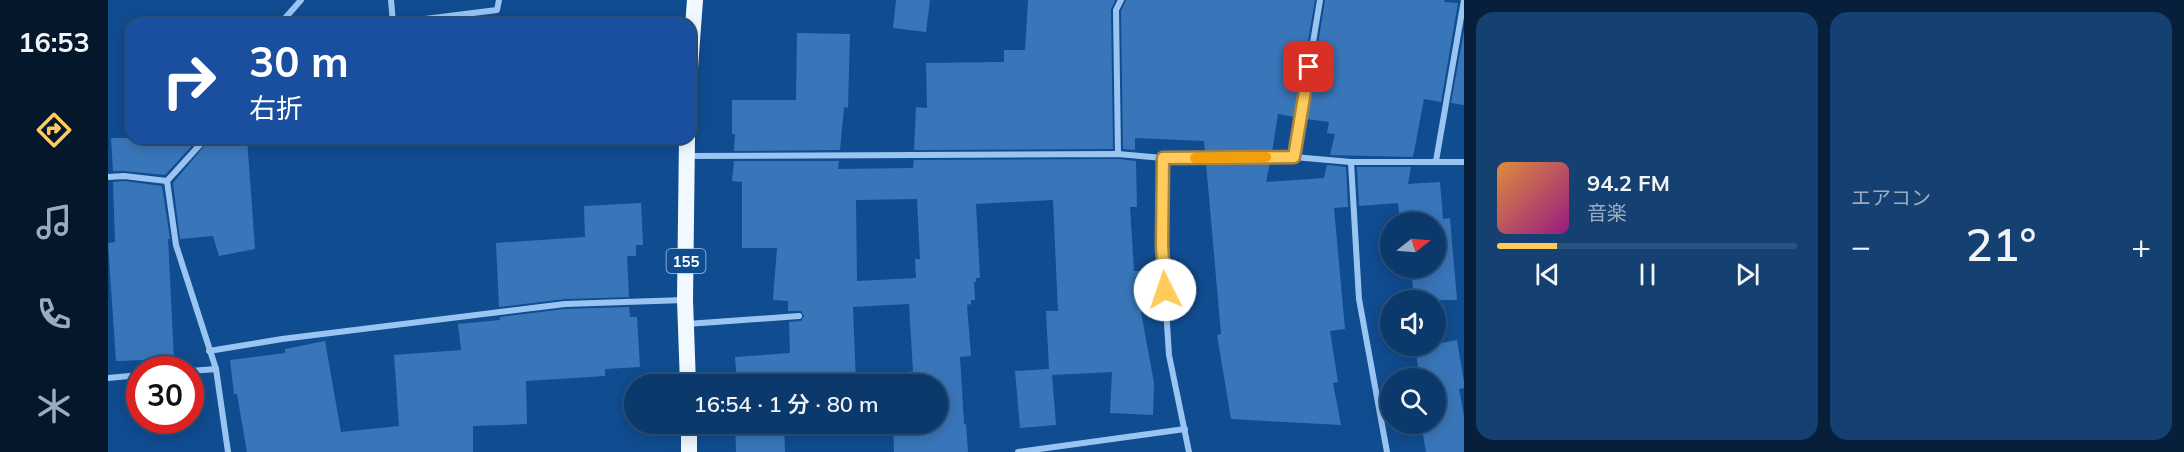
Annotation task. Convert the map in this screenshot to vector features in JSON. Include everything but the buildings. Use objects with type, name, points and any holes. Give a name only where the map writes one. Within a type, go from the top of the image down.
[{"type":"highway","points":[[694,18],[695,0]]},
{"type":"highway","name":"155","points":[[687,144],[688,374]]},
{"type":"highway","points":[[689,434],[689,452]]},
{"type":"street","points":[[285,18],[301,0]]},
{"type":"street","points":[[391,0],[393,18]]},
{"type":"street","points":[[433,18],[497,10],[499,0]]},
{"type":"street","points":[[1118,153],[1116,10],[1122,0]]},
{"type":"street","points":[[1294,157],[1320,0]]},
{"type":"street","points":[[1436,161],[1464,0]]},
{"type":"street","points":[[167,181],[201,144]]},
{"type":"street","points":[[686,156],[1118,153],[1163,158],[1294,157],[1351,162],[1464,162]]},
{"type":"street","points":[[1163,158],[1162,246],[1170,355],[1190,452]]},
{"type":"street","points":[[1351,162],[1359,299],[1387,452]]},
{"type":"street","points":[[108,177],[123,176],[167,181]]},
{"type":"street","points":[[167,181],[176,245],[216,369],[228,452]]},
{"type":"street","points":[[209,351],[282,339],[566,304],[686,300]]},
{"type":"street","points":[[687,324],[799,316]]},
{"type":"street","points":[[204,370],[216,369]]},
{"type":"street","points":[[108,378],[126,376]]},
{"type":"street","points":[[1018,452],[1185,429]]},
{"type":"slow traffic","points":[[1195,158],[1266,157]]},
{"type":"route","points":[[1165,290],[1162,246],[1163,158],[1294,157],[1309,67]]}]
